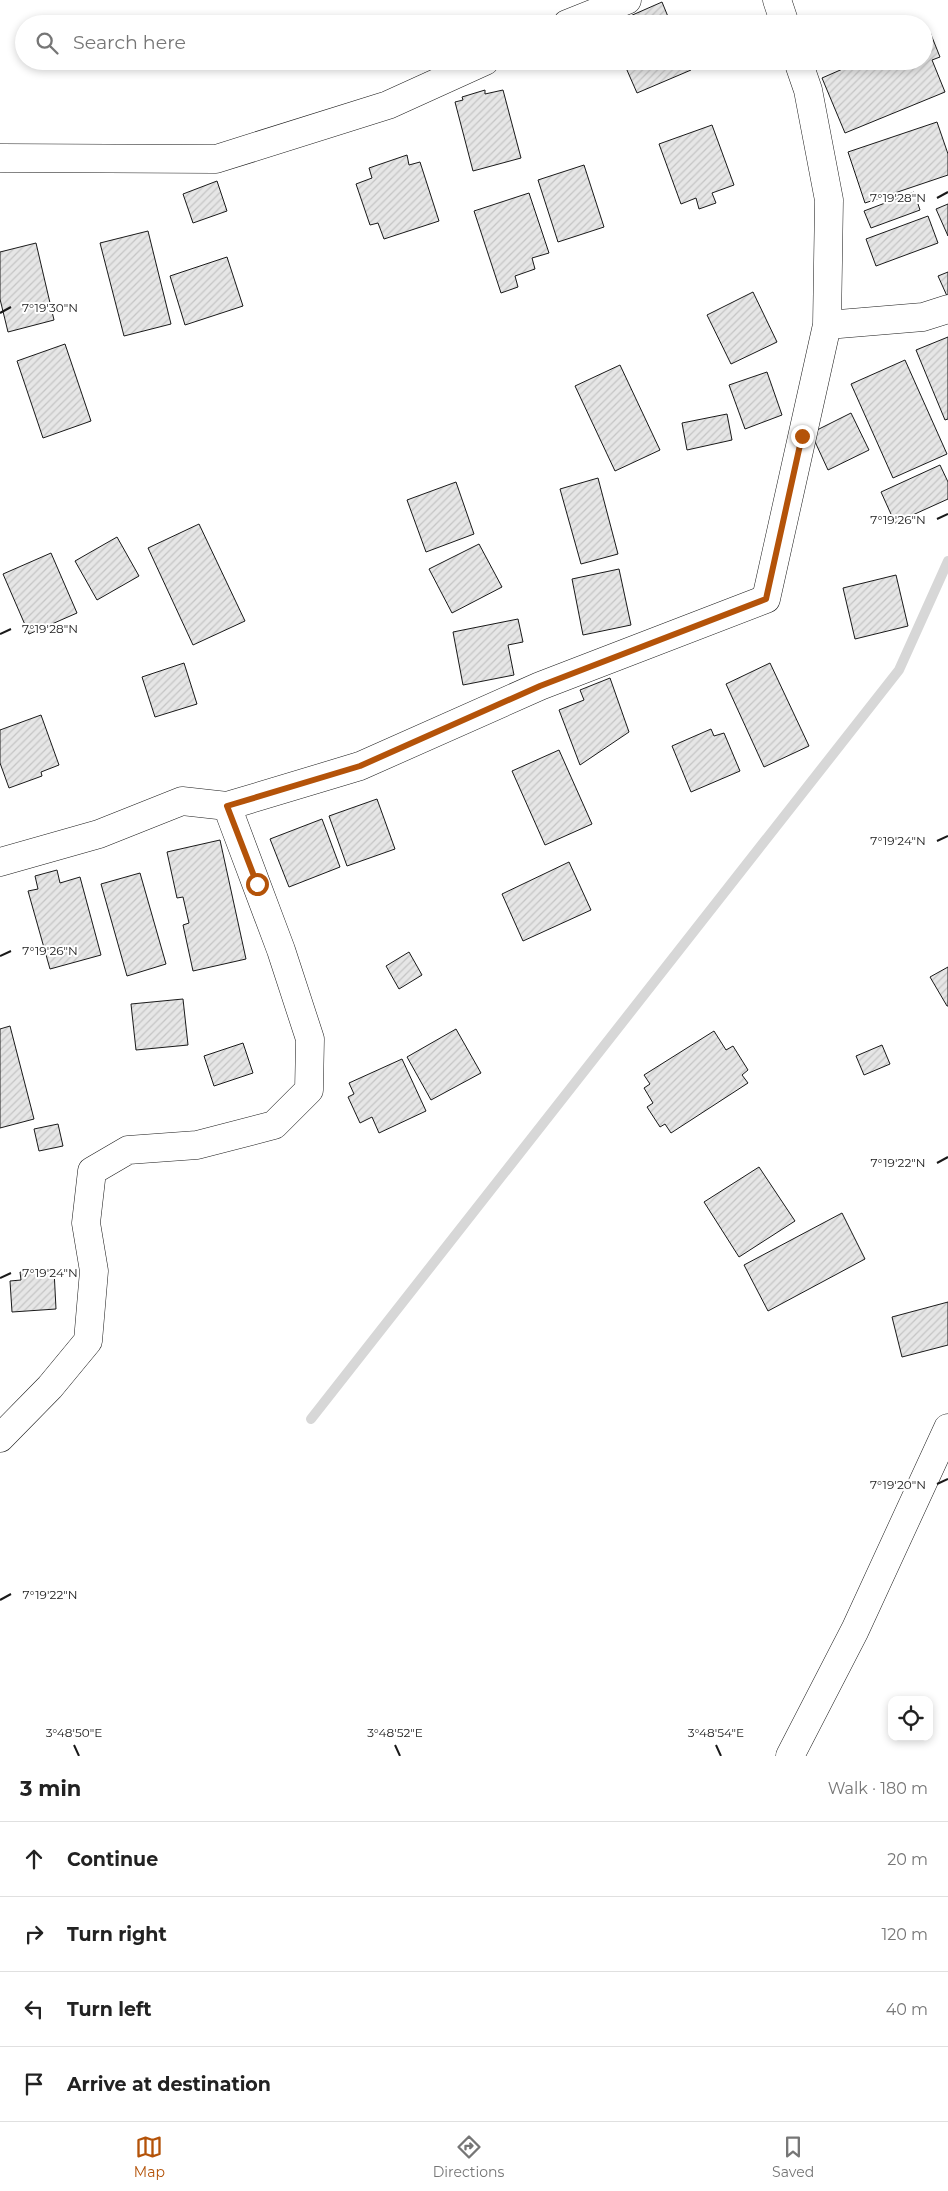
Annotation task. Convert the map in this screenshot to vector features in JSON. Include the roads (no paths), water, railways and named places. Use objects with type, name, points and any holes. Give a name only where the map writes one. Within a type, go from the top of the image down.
[{"type":"street","points":[[590,15],[627,0]]},
{"type":"street","points":[[777,0],[782,15]]},
{"type":"street","points":[[0,158],[216,159],[388,105],[464,70]]},
{"type":"street","points":[[0,862],[99,834],[182,801],[227,806],[360,766],[540,686],[766,599],[828,325],[829,200],[808,90],[801,70]]},
{"type":"street","points":[[828,325],[923,316],[948,309]]},
{"type":"street","points":[[0,1438],[50,1387],[88,1341],[94,1272],[86,1223],[92,1171],[128,1150],[198,1145],[274,1125],[309,1090],[310,1039],[281,950],[227,806]]},
{"type":"street","points":[[790,1756],[854,1630],[948,1428]]},
{"type":"waterway","points":[[311,1419],[899,670],[948,561]]}]
